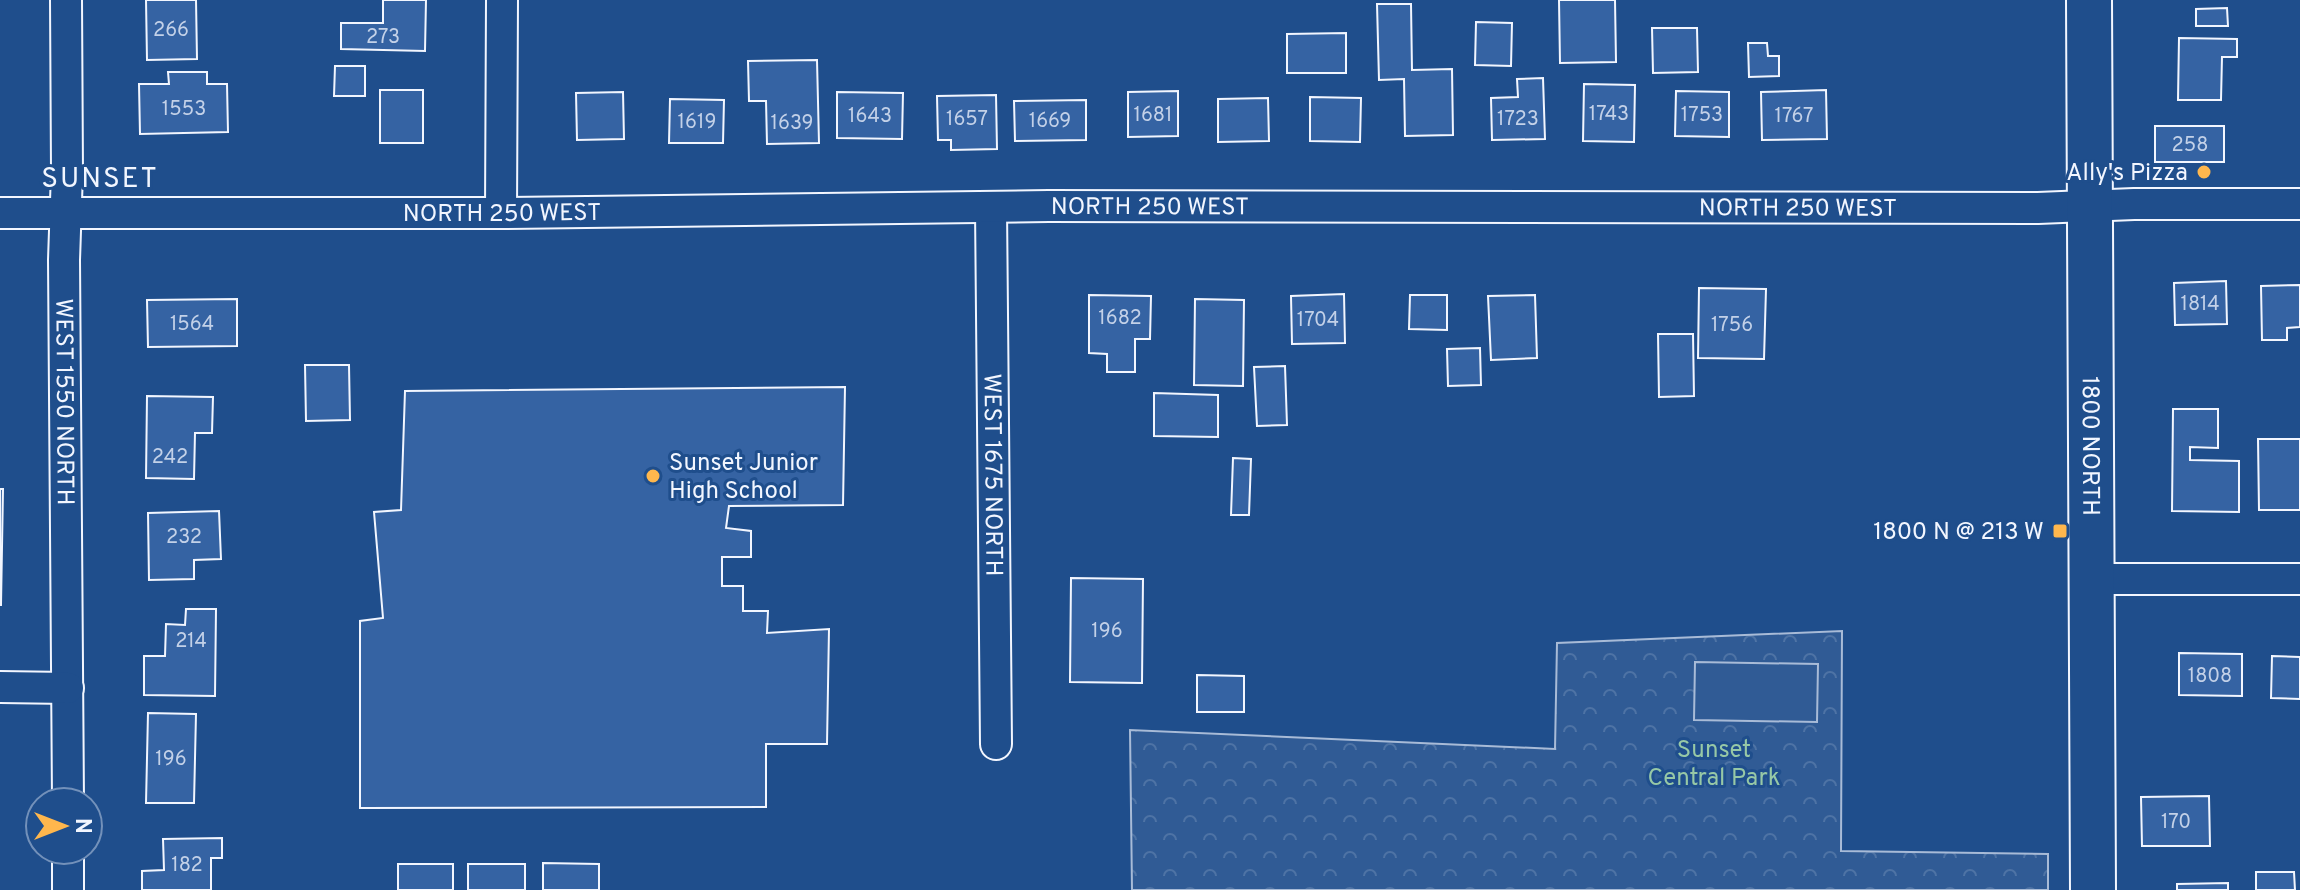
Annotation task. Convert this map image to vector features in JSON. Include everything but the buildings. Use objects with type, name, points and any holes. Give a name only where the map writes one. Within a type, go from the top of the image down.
[{"type":"main road","name":"1800 NORTH","points":[[2089,0],[2093,890]]},
{"type":"street","name":"WEST 1550 NORTH","points":[[66,0],[68,786]]},
{"type":"street","points":[[501,213],[502,0]]},
{"type":"street","name":"NORTH 250 WEST","points":[[0,213],[2300,204]]},
{"type":"street","name":"WEST 1675 NORTH","points":[[991,207],[996,744]]},
{"type":"street","points":[[2091,579],[2300,579]]},
{"type":"street","points":[[0,687],[68,688]]},
{"type":"street","points":[[68,866],[68,890]]},
{"type":"green space","name":"Sunset Central Park","points":[[1842,631],[1841,851],[2048,854],[2048,890],[1132,890],[1130,730],[1555,749],[1557,643]]},
{"type":"green space","points":[[1695,662],[1818,664],[1817,722],[1694,720]]},
{"type":"place","name":"Ally's Pizza","points":[[2204,172]]},
{"type":"place","name":"Sunset Junior High School","points":[[653,476]]},
{"type":"place","name":"1800 N @ 213 W","points":[[2060,531]]},
{"type":"district","name":"SUNSET","points":[[100,177]]}]
